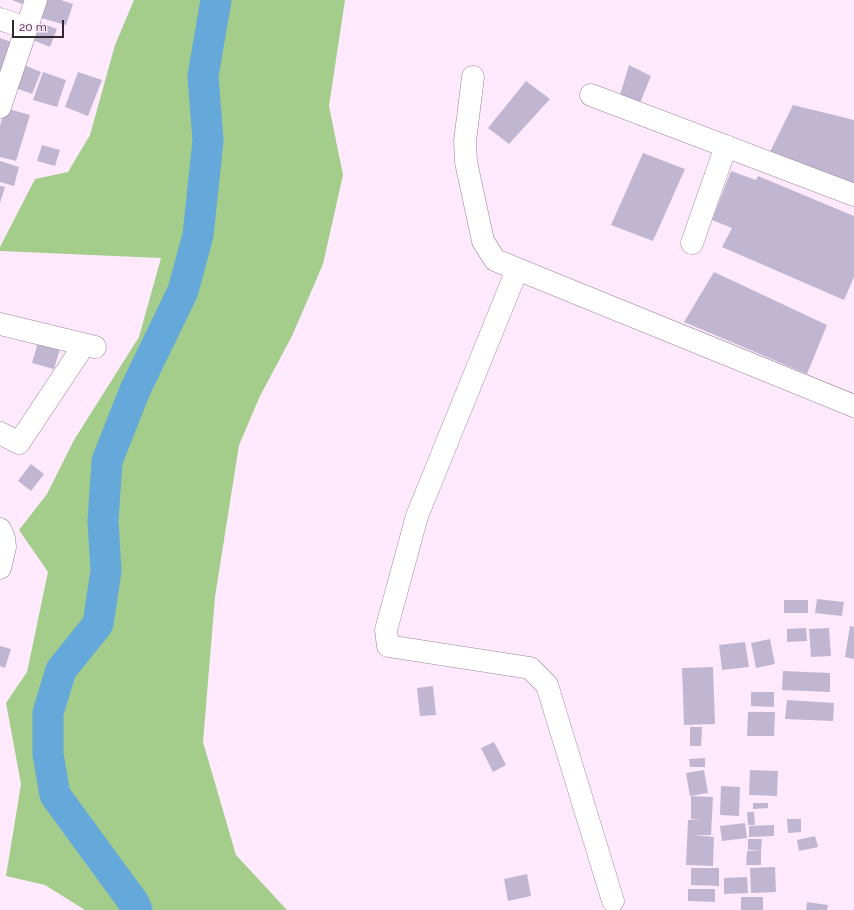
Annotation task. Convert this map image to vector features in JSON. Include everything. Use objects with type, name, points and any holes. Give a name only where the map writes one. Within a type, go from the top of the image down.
[{"type":"street","points":[[0,107],[36,0]]},
{"type":"street","points":[[0,19],[26,28]]},
{"type":"street","points":[[473,77],[465,141],[466,162],[483,241],[495,260],[854,406]]},
{"type":"street","points":[[591,95],[854,195]]},
{"type":"street","points":[[692,243],[726,146]]},
{"type":"street","points":[[517,270],[417,516],[386,630],[388,646],[530,668],[547,685],[613,901]]},
{"type":"street","points":[[0,324],[90,346],[19,443],[0,433]]},
{"type":"street","points":[[0,529],[4,538],[5,547],[0,568]]},
{"type":"green space","points":[[134,0],[345,0],[329,106],[343,175],[323,264],[292,336],[260,396],[239,445],[215,597],[203,742],[236,855],[287,910],[85,910],[45,885],[6,876],[21,784],[6,703],[27,672],[48,572],[19,530],[47,494],[74,440],[139,337],[161,258],[0,251],[0,247],[35,179],[68,172],[90,135],[115,45]]},
{"type":"building","points":[[12,0],[35,0],[32,8]]},
{"type":"building","points":[[46,0],[61,0],[73,4],[66,25],[41,18]]},
{"type":"building","points":[[38,22],[57,29],[50,47],[30,39]]},
{"type":"building","points":[[0,38],[14,43],[0,79]]},
{"type":"building","points":[[19,63],[41,72],[32,94],[10,86]]},
{"type":"building","points":[[629,65],[651,76],[640,103],[620,95]]},
{"type":"building","points":[[43,72],[66,80],[57,107],[33,100]]},
{"type":"building","points":[[78,72],[102,80],[88,116],[65,107]]},
{"type":"building","points":[[526,81],[550,99],[509,144],[488,128]]},
{"type":"building","points":[[793,105],[854,120],[854,192],[767,158]]},
{"type":"building","points":[[5,108],[30,115],[16,161],[0,157],[0,126]]},
{"type":"building","points":[[42,145],[60,150],[55,166],[37,161]]},
{"type":"building","points":[[643,153],[685,169],[653,241],[611,225]]},
{"type":"building","points":[[0,161],[19,167],[14,186],[0,182]]},
{"type":"building","points":[[731,171],[756,180],[758,176],[854,216],[854,277],[844,300],[722,247],[732,228],[712,220]]},
{"type":"building","points":[[0,186],[5,187],[0,203]]},
{"type":"building","points":[[714,272],[827,325],[807,374],[684,322]]},
{"type":"building","points":[[39,339],[61,345],[54,369],[32,363]]},
{"type":"building","points":[[31,464],[44,474],[31,491],[18,481]]},
{"type":"building","points":[[817,599],[844,602],[842,616],[815,613]]},
{"type":"building","points":[[784,600],[808,600],[808,613],[784,613]]},
{"type":"building","points":[[850,626],[854,627],[854,659],[845,657]]},
{"type":"building","points":[[806,628],[807,641],[787,642],[787,629]]},
{"type":"building","points":[[829,628],[831,656],[811,657],[809,629]]},
{"type":"building","points":[[770,639],[775,664],[756,668],[751,643]]},
{"type":"building","points":[[745,642],[749,667],[722,670],[719,645]]},
{"type":"building","points":[[0,646],[11,649],[5,668],[0,666]]},
{"type":"building","points":[[713,667],[715,724],[684,725],[682,668]]},
{"type":"building","points":[[783,671],[830,673],[830,692],[782,690]]},
{"type":"building","points":[[433,686],[436,715],[420,716],[417,688]]},
{"type":"building","points":[[751,692],[774,692],[774,707],[751,706]]},
{"type":"building","points":[[787,700],[834,703],[833,721],[785,719]]},
{"type":"building","points":[[748,712],[775,712],[774,736],[747,736]]},
{"type":"building","points":[[690,727],[702,727],[701,746],[690,746]]},
{"type":"building","points":[[494,742],[506,765],[493,772],[481,748]]},
{"type":"building","points":[[705,758],[705,767],[690,767],[689,759]]},
{"type":"building","points":[[704,770],[708,793],[690,796],[686,773]]},
{"type":"building","points":[[750,770],[778,771],[777,796],[749,795]]},
{"type":"building","points":[[721,786],[740,787],[739,816],[720,815]]},
{"type":"building","points":[[691,796],[713,797],[711,835],[694,835],[714,837],[713,866],[686,865],[688,820],[703,819],[691,819]]},
{"type":"building","points":[[753,803],[768,803],[768,808],[753,809]]},
{"type":"building","points":[[747,812],[754,812],[755,825],[748,825]]},
{"type":"building","points":[[787,819],[801,819],[801,832],[788,833]]},
{"type":"building","points":[[745,823],[747,838],[722,841],[720,826]]},
{"type":"building","points":[[774,825],[774,836],[749,837],[749,826]]},
{"type":"building","points":[[815,836],[818,847],[799,851],[797,840]]},
{"type":"building","points":[[748,839],[762,839],[761,851],[748,850]]},
{"type":"building","points":[[747,851],[761,851],[761,865],[746,865]]},
{"type":"building","points":[[775,867],[776,892],[751,893],[750,868]]},
{"type":"building","points":[[691,868],[719,868],[719,886],[691,885]]},
{"type":"building","points":[[527,874],[531,896],[508,901],[504,879]]},
{"type":"building","points":[[747,877],[748,893],[724,894],[724,878]]},
{"type":"building","points":[[688,889],[715,889],[715,902],[688,901]]},
{"type":"building","points":[[741,897],[763,897],[763,910],[741,910]]},
{"type":"building","points":[[807,902],[828,905],[827,910],[806,910]]},
{"type":"waterway","points":[[137,910],[134,903],[55,795],[48,754],[48,713],[61,670],[98,624],[106,571],[103,521],[107,461],[135,390],[183,291],[198,235],[208,141],[203,76],[216,0]]}]
